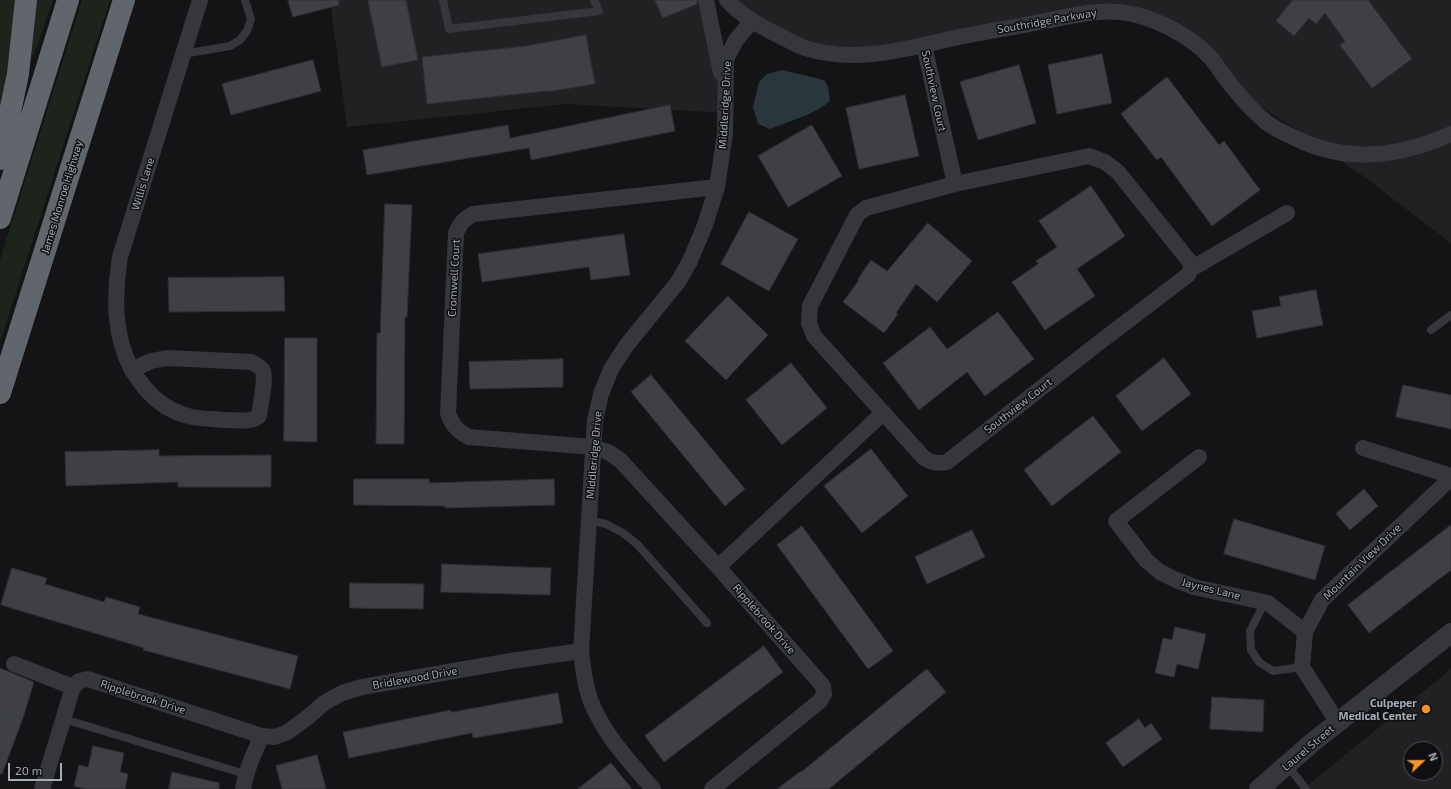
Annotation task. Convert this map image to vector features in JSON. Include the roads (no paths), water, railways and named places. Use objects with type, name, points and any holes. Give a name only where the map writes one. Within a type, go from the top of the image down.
[{"type":"highway","points":[[0,159],[18,74],[26,0]]},
{"type":"highway","points":[[0,218],[68,0]]},
{"type":"highway","name":"James Monroe Highway","points":[[0,393],[124,0]]},
{"type":"street","name":"Willis Lane","points":[[132,370],[151,361],[167,358],[251,362],[258,365],[263,372],[263,390],[259,416],[254,420],[192,417],[162,404],[152,397],[143,387],[132,370],[121,339],[116,312],[116,284],[120,257],[200,0]]},
{"type":"street","points":[[706,0],[726,98]]},
{"type":"street","name":"Southridge Parkway","points":[[728,0],[752,21],[805,48],[834,54],[858,55],[882,54],[972,34],[1096,11],[1121,12],[1145,18],[1176,31],[1192,42],[1210,57],[1234,90],[1264,121],[1278,130],[1303,142],[1329,151],[1357,155],[1380,154],[1403,150],[1432,142],[1451,134]]},
{"type":"street","name":"Middleridge Drive","points":[[653,789],[617,747],[602,725],[591,701],[584,676],[581,651],[595,420],[601,394],[612,369],[626,346],[678,282],[690,261],[706,225],[717,187],[726,133],[726,59],[736,40],[752,21]]},
{"type":"street","name":"Southview Court","points":[[924,45],[955,184]]},
{"type":"street","name":"Southview Court","points":[[1089,156],[1105,162],[1118,172],[1190,262],[1191,269],[1188,275],[1096,344],[947,462],[938,464],[924,458],[814,336],[809,323],[810,306],[858,215],[866,208],[955,184],[1089,156]]},
{"type":"street","name":"Cromwell Court","points":[[593,447],[469,437],[458,432],[451,423],[448,412],[456,232],[460,223],[473,214],[717,187]]},
{"type":"street","points":[[1191,269],[1287,213]]},
{"type":"street","points":[[718,567],[883,413]]},
{"type":"street","name":"Ripplebrook Drive","points":[[593,447],[608,452],[620,460],[718,567],[823,686],[824,694],[820,701],[712,789]]},
{"type":"street","points":[[1363,448],[1451,477]]},
{"type":"street","name":"Jaynes Lane","points":[[1198,457],[1116,522],[1146,560],[1160,572],[1194,587],[1265,602],[1304,632]]},
{"type":"street","name":"Mountain View Drive","points":[[1302,668],[1304,632],[1322,600],[1451,477]]},
{"type":"street","name":"Laurel Street","points":[[1259,789],[1338,723],[1451,633]]},
{"type":"street","name":"Bridlewood Drive","points":[[262,736],[274,737],[286,733],[324,703],[342,693],[362,687],[511,661],[581,651]]},
{"type":"street","points":[[14,664],[74,687],[42,789]]},
{"type":"street","points":[[1302,668],[1338,723]]},
{"type":"street","name":"Ripplebrook Drive","points":[[74,687],[79,681],[88,679],[93,680],[262,736]]},
{"type":"street","points":[[244,782],[251,759],[262,736]]},
{"type":"lane","points":[[182,54],[230,46],[240,40],[247,31],[251,19],[246,0]]},
{"type":"lane","points":[[443,0],[449,29],[599,11],[594,0]]},
{"type":"lane","points":[[1431,330],[1451,315]]},
{"type":"lane","points":[[588,520],[606,524],[623,532],[637,544],[707,623]]},
{"type":"lane","points":[[1265,602],[1250,631],[1251,650],[1259,662],[1273,671],[1302,668]]},
{"type":"lane","points":[[64,719],[244,782]]},
{"type":"lane","points":[[1287,765],[1306,789]]},
{"type":"place","name":"Culpeper Medical Center","points":[[1426,709]]}]
